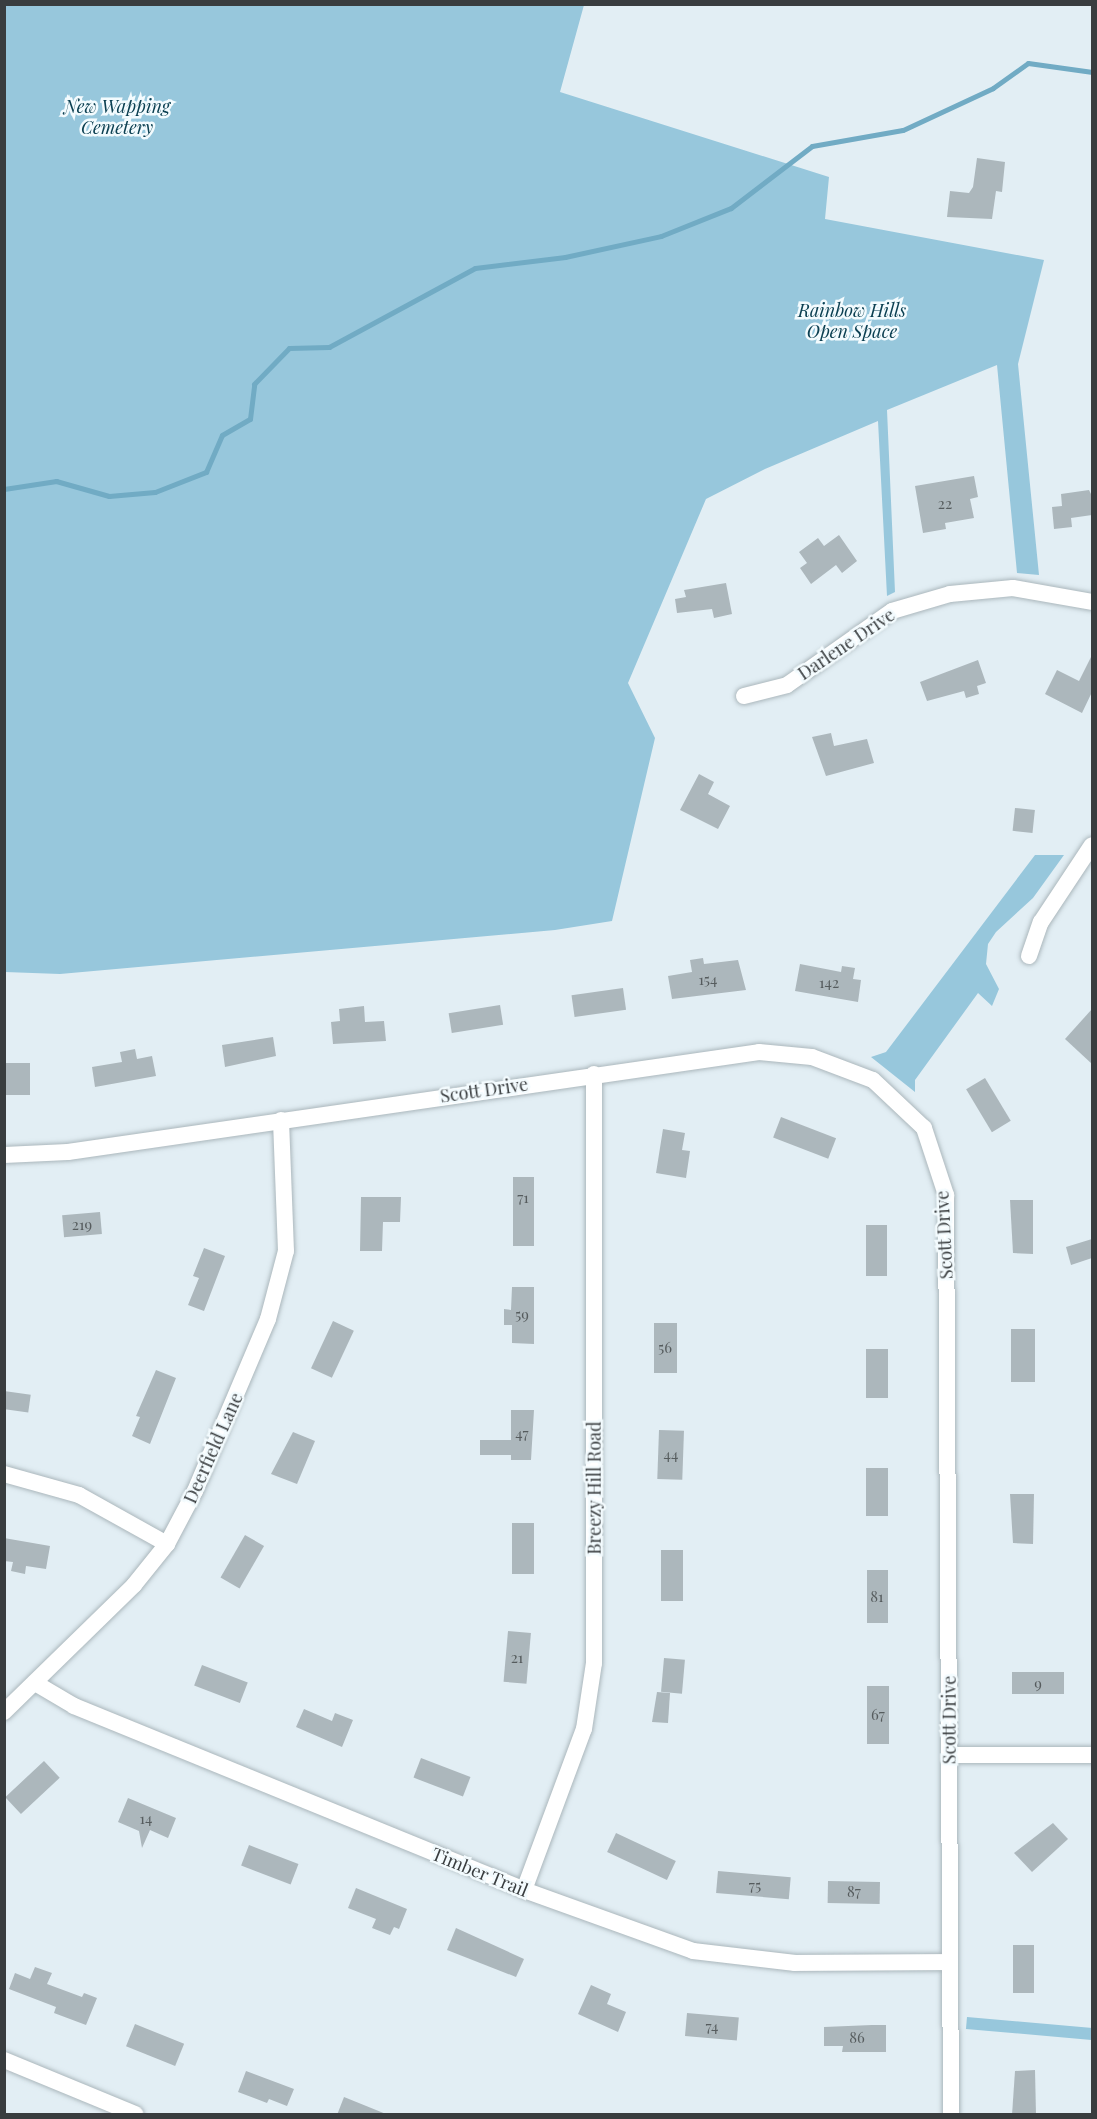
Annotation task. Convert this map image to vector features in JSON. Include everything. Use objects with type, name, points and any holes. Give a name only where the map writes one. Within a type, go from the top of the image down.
[{"type":"street","name":"Darlene Drive","points":[[744,696],[787,684],[892,611],[950,594],[1013,588],[1092,602]]},
{"type":"street","points":[[1029,956],[1041,922],[1092,845]]},
{"type":"street","name":"Scott Drive","points":[[4,1155],[68,1152],[594,1074],[759,1052],[812,1057],[873,1080],[924,1128],[946,1195],[948,1962],[951,2115]]},
{"type":"street","name":"Breezy Hill Road","points":[[524,1890],[584,1729],[594,1663],[594,1074]]},
{"type":"street","name":"Deerfield Lane","points":[[4,1712],[134,1585],[167,1544],[195,1491],[268,1319],[286,1251],[281,1120]]},
{"type":"street","points":[[4,1474],[79,1495],[167,1544]]},
{"type":"street","name":"Timber Trail","points":[[35,1683],[74,1706],[524,1890],[693,1951],[795,1963],[948,1962]]},
{"type":"street","points":[[949,1755],[1092,1755]]},
{"type":"street","points":[[4,2060],[135,2115]]},
{"type":"green space","points":[[5,4],[584,5],[560,92],[829,177],[825,219],[1044,260],[1018,364],[1039,575],[1017,573],[997,365],[887,410],[895,592],[887,596],[878,421],[765,469],[706,499],[628,683],[655,738],[612,921],[555,930],[60,974],[5,972]]},
{"type":"green space","points":[[1035,855],[1064,855],[1033,898],[996,932],[988,944],[986,964],[999,989],[992,1006],[978,993],[915,1080],[915,1092],[871,1057],[886,1052]]},
{"type":"green space","points":[[967,2017],[1092,2028],[1091,2040],[966,2029]]},
{"type":"building","points":[[977,158],[1005,162],[1002,192],[996,191],[992,219],[947,217],[950,191],[969,193],[973,187]]},
{"type":"building","points":[[974,476],[978,497],[970,499],[974,518],[945,523],[946,529],[923,533],[915,486]]},
{"type":"building","points":[[1089,490],[1092,496],[1092,515],[1071,518],[1072,527],[1054,529],[1052,507],[1062,506],[1061,494]]},
{"type":"building","points":[[839,535],[857,561],[842,573],[836,565],[811,584],[800,568],[807,563],[799,552],[818,538],[824,546]]},
{"type":"building","points":[[726,583],[732,614],[714,618],[712,609],[677,613],[675,599],[686,597],[684,590]]},
{"type":"building","points":[[1092,655],[1092,692],[1082,713],[1045,694],[1057,670],[1079,681]]},
{"type":"building","points":[[978,660],[986,683],[977,686],[979,694],[966,698],[964,691],[927,701],[920,682]]},
{"type":"building","points":[[831,733],[834,746],[867,739],[874,763],[826,776],[812,737]]},
{"type":"building","points":[[699,774],[714,782],[708,794],[730,806],[718,829],[680,810]]},
{"type":"building","points":[[1015,808],[1035,810],[1032,833],[1013,831]]},
{"type":"building","points":[[703,958],[704,964],[738,960],[746,990],[672,999],[668,976],[692,972],[690,960]]},
{"type":"building","points":[[800,964],[841,972],[842,966],[855,968],[853,979],[861,980],[858,1002],[795,991]]},
{"type":"building","points":[[623,988],[626,1010],[575,1017],[572,995]]},
{"type":"building","points":[[500,1005],[503,1025],[452,1033],[449,1013]]},
{"type":"building","points":[[364,1006],[365,1022],[384,1021],[386,1041],[333,1044],[331,1022],[340,1021],[339,1009]]},
{"type":"building","points":[[1092,1009],[1092,1064],[1065,1039]]},
{"type":"building","points":[[273,1037],[276,1056],[225,1067],[222,1045]]},
{"type":"building","points":[[135,1049],[137,1059],[152,1056],[156,1076],[95,1087],[92,1067],[122,1062],[120,1052]]},
{"type":"building","points":[[4,1063],[30,1063],[30,1095],[4,1095]]},
{"type":"building","points":[[985,1078],[1011,1121],[992,1132],[966,1089]]},
{"type":"building","points":[[781,1117],[836,1138],[828,1159],[773,1138]]},
{"type":"building","points":[[663,1129],[685,1133],[682,1150],[690,1151],[686,1178],[656,1173]]},
{"type":"building","points":[[513,1177],[534,1177],[534,1246],[513,1246]]},
{"type":"building","points":[[361,1197],[401,1197],[400,1222],[383,1222],[382,1251],[360,1251]]},
{"type":"building","points":[[1010,1200],[1033,1200],[1033,1254],[1013,1253]]},
{"type":"building","points":[[100,1212],[102,1234],[64,1237],[62,1215]]},
{"type":"building","points":[[866,1225],[887,1225],[887,1276],[866,1276]]},
{"type":"building","points":[[1092,1239],[1092,1258],[1071,1265],[1066,1247]]},
{"type":"building","points":[[204,1248],[225,1256],[204,1311],[188,1305],[199,1278],[193,1276]]},
{"type":"building","points":[[512,1287],[534,1287],[534,1344],[512,1343],[512,1325],[504,1325],[504,1309],[511,1310]]},
{"type":"building","points":[[333,1321],[354,1331],[332,1378],[311,1368]]},
{"type":"building","points":[[654,1323],[677,1323],[677,1373],[654,1373]]},
{"type":"building","points":[[1011,1329],[1035,1329],[1035,1382],[1011,1382]]},
{"type":"building","points":[[866,1349],[888,1349],[888,1398],[866,1398]]},
{"type":"building","points":[[156,1370],[176,1378],[150,1444],[132,1436],[140,1417],[136,1416]]},
{"type":"building","points":[[4,1391],[31,1395],[28,1413],[4,1409]]},
{"type":"building","points":[[511,1410],[534,1410],[531,1460],[511,1460],[511,1455],[480,1455],[480,1440],[511,1440]]},
{"type":"building","points":[[659,1430],[684,1431],[682,1480],[657,1479]]},
{"type":"building","points":[[293,1432],[315,1441],[297,1484],[271,1474]]},
{"type":"building","points":[[866,1468],[888,1468],[888,1516],[866,1516]]},
{"type":"building","points":[[1010,1494],[1034,1494],[1033,1544],[1013,1543]]},
{"type":"building","points":[[512,1523],[534,1523],[534,1574],[512,1574]]},
{"type":"building","points":[[245,1535],[264,1546],[240,1588],[220,1577]]},
{"type":"building","points":[[4,1538],[50,1546],[46,1569],[26,1566],[25,1574],[11,1571],[13,1562],[4,1561]]},
{"type":"building","points":[[661,1550],[683,1550],[683,1601],[661,1601]]},
{"type":"building","points":[[867,1570],[888,1570],[888,1623],[867,1623]]},
{"type":"building","points":[[508,1631],[531,1633],[526,1684],[504,1682]]},
{"type":"building","points":[[664,1658],[685,1660],[682,1694],[661,1692]]},
{"type":"building","points":[[202,1665],[248,1683],[240,1703],[194,1686]]},
{"type":"building","points":[[1012,1672],[1064,1672],[1064,1694],[1012,1694]]},
{"type":"building","points":[[867,1686],[889,1686],[889,1744],[867,1744]]},
{"type":"building","points":[[657,1692],[670,1693],[668,1723],[652,1722]]},
{"type":"building","points":[[304,1709],[332,1721],[335,1713],[353,1720],[342,1747],[296,1727]]},
{"type":"building","points":[[421,1758],[470,1777],[463,1797],[413,1778]]},
{"type":"building","points":[[44,1761],[60,1778],[21,1814],[5,1797]]},
{"type":"building","points":[[128,1798],[176,1818],[168,1838],[150,1830],[142,1848],[139,1831],[118,1822]]},
{"type":"building","points":[[1053,1823],[1068,1839],[1032,1872],[1014,1853]]},
{"type":"building","points":[[616,1833],[676,1861],[667,1880],[607,1852]]},
{"type":"building","points":[[249,1845],[298,1864],[291,1885],[241,1866]]},
{"type":"building","points":[[718,1871],[791,1877],[789,1899],[716,1893]]},
{"type":"building","points":[[828,1881],[880,1882],[880,1904],[828,1903]]},
{"type":"building","points":[[356,1888],[407,1909],[399,1929],[394,1927],[390,1935],[372,1928],[376,1919],[348,1908]]},
{"type":"building","points":[[456,1928],[524,1959],[516,1977],[447,1950]]},
{"type":"building","points":[[1013,1945],[1034,1945],[1034,1993],[1013,1993]]},
{"type":"building","points":[[35,1967],[52,1973],[47,1984],[82,1997],[84,1993],[97,1998],[86,2025],[54,2013],[56,2007],[9,1989],[15,1973],[30,1979]]},
{"type":"building","points":[[591,1985],[611,1994],[607,2004],[626,2012],[618,2032],[578,2014]]},
{"type":"building","points":[[687,2013],[739,2018],[737,2040],[685,2036]]},
{"type":"building","points":[[135,2024],[184,2044],[175,2066],[126,2046]]},
{"type":"building","points":[[886,2025],[886,2052],[842,2052],[843,2046],[824,2046],[824,2027]]},
{"type":"building","points":[[1035,2070],[1036,2115],[1012,2115],[1015,2071]]},
{"type":"building","points":[[246,2071],[294,2089],[287,2106],[269,2099],[267,2103],[238,2092]]},
{"type":"building","points":[[344,2097],[386,2114],[337,2115]]},
{"type":"waterway","points":[[4,489],[56,481],[109,496],[155,492],[206,472],[222,435],[250,419],[254,384],[289,348],[329,347],[475,268],[565,257],[661,236],[731,208],[812,146],[903,130],[993,88],[1028,63],[1092,72]]},
{"type":"park label","name":"New Wapping Cemetery","points":[[117,117]]},
{"type":"park label","name":"Rainbow Hills Open Space","points":[[852,321]]}]
